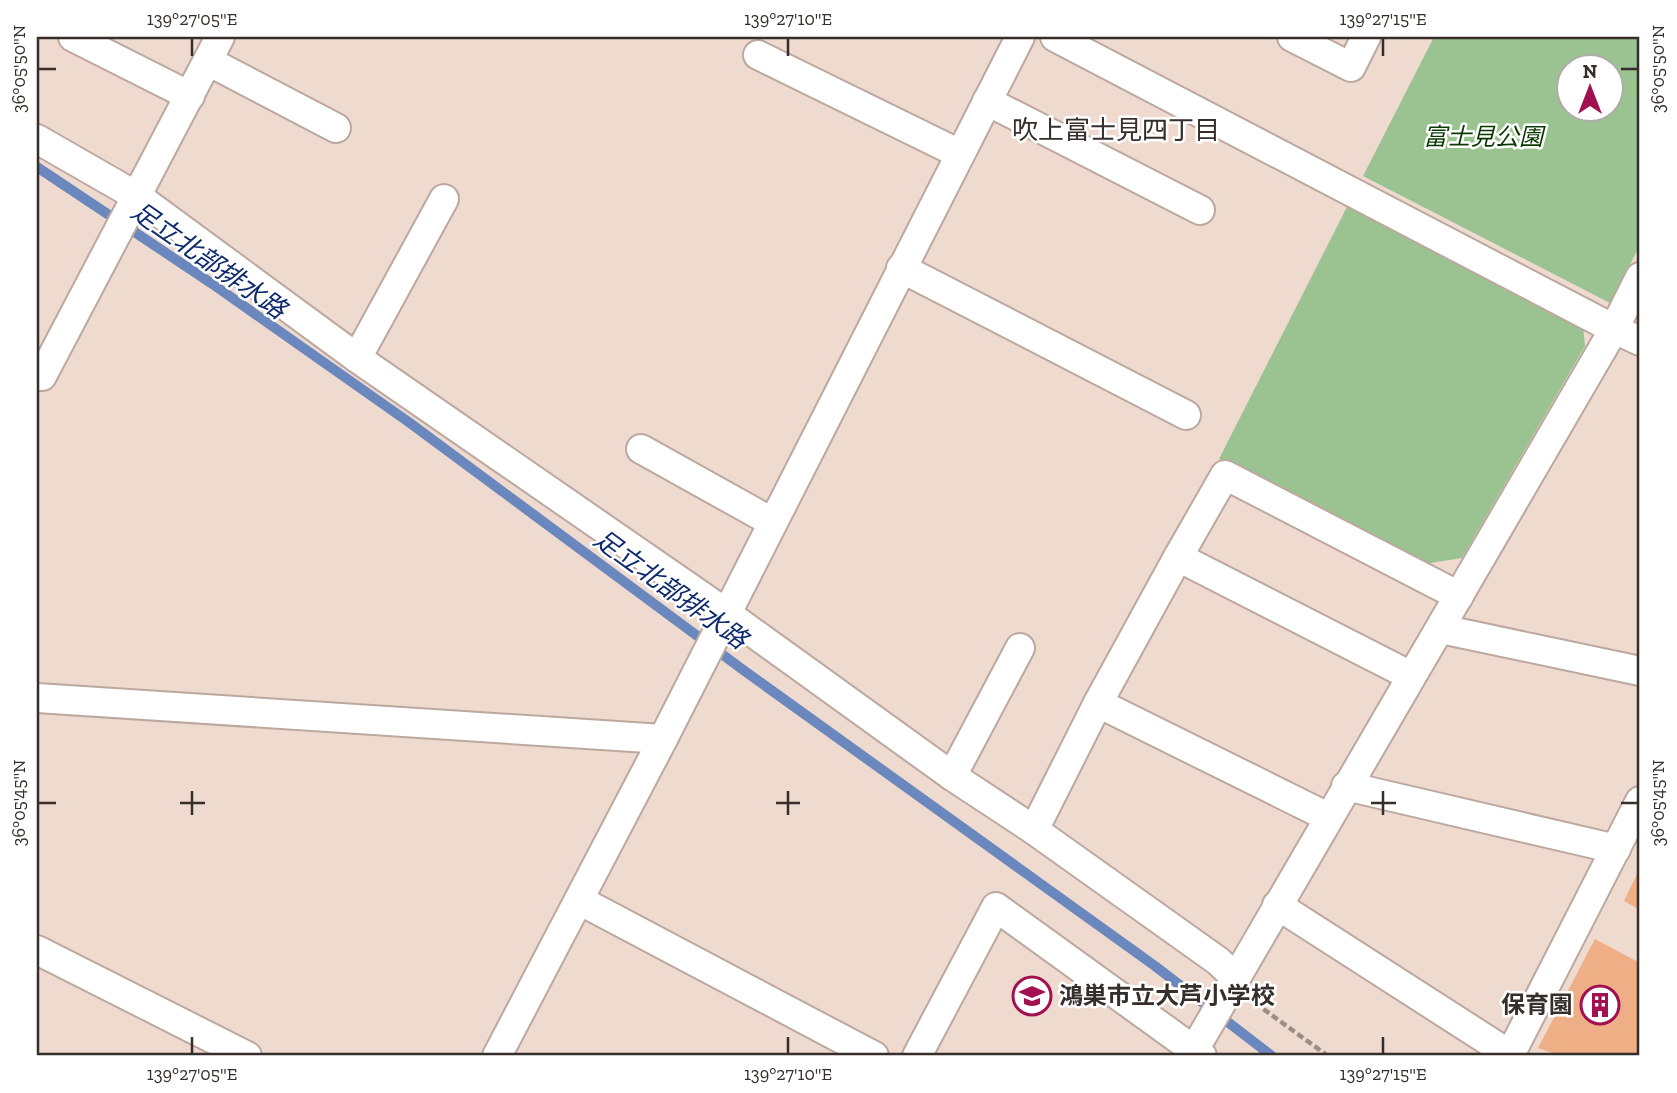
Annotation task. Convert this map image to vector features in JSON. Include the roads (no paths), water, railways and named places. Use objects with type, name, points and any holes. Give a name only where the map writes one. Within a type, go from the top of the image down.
[{"type":"street","points":[[73,37],[190,96]]},
{"type":"street","points":[[497,1056],[663,739],[1020,37]]},
{"type":"street","points":[[1055,37],[1640,341]]},
{"type":"street","points":[[1292,37],[1351,67],[1366,37]]},
{"type":"street","points":[[37,376],[42,376],[214,49],[336,128]]},
{"type":"street","points":[[758,55],[960,154]]},
{"type":"street","points":[[987,101],[1200,210]]},
{"type":"street","points":[[37,139],[138,197],[357,358],[726,612],[952,776],[1034,830],[1219,961],[1234,981]]},
{"type":"street","points":[[357,358],[444,200]]},
{"type":"street","points":[[901,268],[1186,415]]},
{"type":"street","points":[[917,1056],[996,907],[1198,1053],[1234,981],[1277,905],[1410,676],[1441,629],[1614,329],[1640,277]]},
{"type":"street","points":[[641,449],[772,522]]},
{"type":"street","points":[[1034,830],[1098,703],[1225,475],[1459,596]]},
{"type":"street","points":[[1178,557],[1410,676]]},
{"type":"street","points":[[1441,629],[1640,671]]},
{"type":"street","points":[[952,776],[1020,648]]},
{"type":"street","points":[[37,698],[663,739]]},
{"type":"street","points":[[1098,703],[1328,817]]},
{"type":"street","points":[[1346,786],[1616,849]]},
{"type":"street","points":[[1277,905],[1511,1056],[1640,801]]},
{"type":"street","points":[[579,900],[874,1056]]},
{"type":"street","points":[[37,950],[247,1056]]},
{"type":"waterway","name":"足立北部排水路","points":[[37,167],[211,283],[410,423],[746,672],[1155,966],[1272,1056]]},
{"type":"place","name":"鴻巣市立大芦小学校","points":[[1032,996]]},
{"type":"place","name":"保育園","points":[[1600,1005]]},
{"type":"district","name":"吹上富士見四丁目","points":[[1116,130]]},
{"type":"park label","name":"富士見公園","points":[[1483,137]]}]
